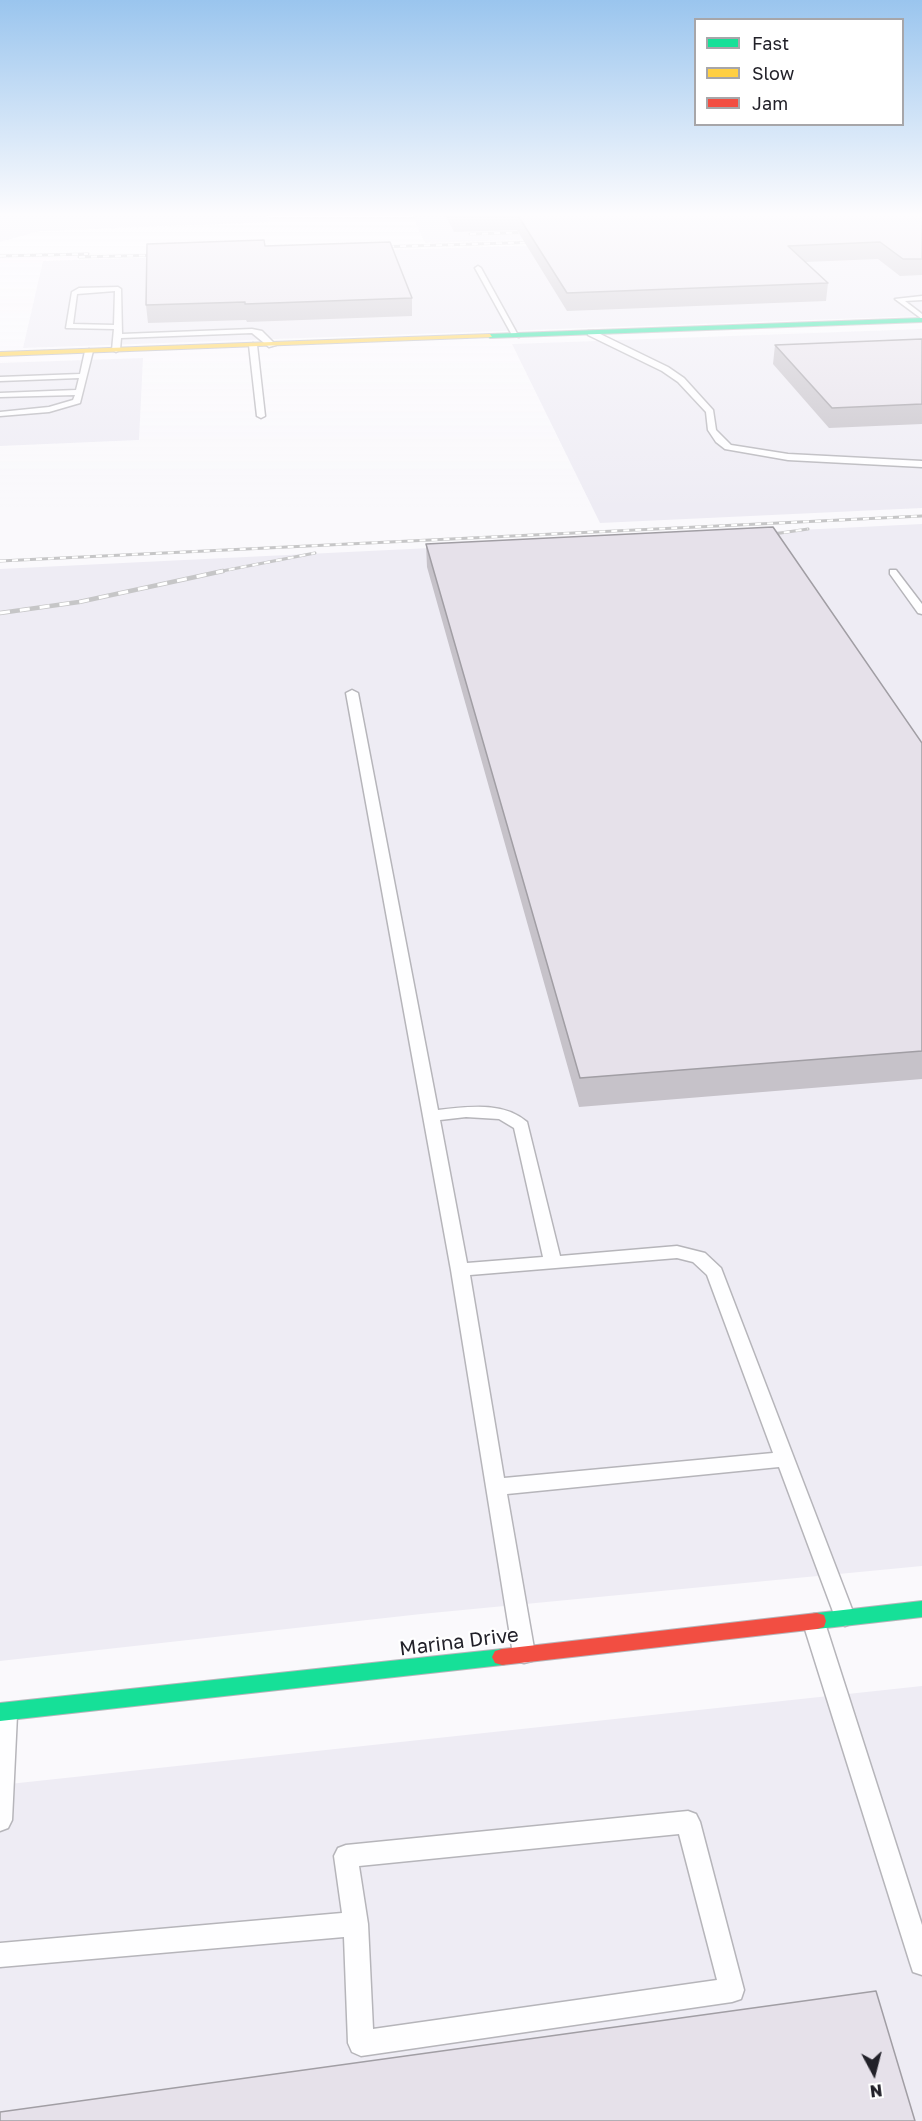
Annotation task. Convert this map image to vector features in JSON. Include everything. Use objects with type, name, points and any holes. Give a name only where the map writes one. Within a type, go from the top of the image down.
[{"type":"street","points":[[0,354],[89,351],[117,343],[272,345],[922,319]]},
{"type":"street","name":"Marina Drive","points":[[3,1712],[162,1696],[922,1609]]},
{"type":"lane","points":[[72,313],[70,327],[117,327]]},
{"type":"lane","points":[[117,313],[117,343],[252,331],[259,333],[272,345]]},
{"type":"lane","points":[[504,313],[516,335]]},
{"type":"lane","points":[[591,333],[665,369],[681,381],[710,412],[712,430],[728,447],[788,457],[922,464]]},
{"type":"lane","points":[[253,345],[261,417]]},
{"type":"lane","points":[[0,414],[42,412],[62,408],[77,401],[89,351]]},
{"type":"lane","points":[[0,379],[83,376]]},
{"type":"lane","points":[[0,395],[79,392]]},
{"type":"lane","points":[[893,572],[922,611]]},
{"type":"lane","points":[[352,693],[460,1270],[524,1654]]},
{"type":"lane","points":[[431,1116],[481,1113],[515,1118],[521,1126],[554,1263]]},
{"type":"lane","points":[[460,1270],[677,1252],[699,1257],[715,1272],[844,1617]]},
{"type":"lane","points":[[496,1487],[785,1459]]},
{"type":"lane","points":[[813,1620],[922,1963]]},
{"type":"lane","points":[[0,1820],[3,1712]]},
{"type":"lane","points":[[688,1822],[732,1990],[362,2043],[356,1923],[346,1856],[688,1822]]},
{"type":"lane","points":[[0,1955],[356,1923]]},
{"type":"shaded area","points":[[31,313],[922,313],[922,316],[23,348]]},
{"type":"shaded area","points":[[922,329],[922,508],[600,523],[512,344]]},
{"type":"shaded area","points":[[143,358],[139,440],[0,446],[0,363]]},
{"type":"shaded area","points":[[922,524],[922,1566],[421,1614],[0,1661],[0,569]]},
{"type":"shaded area","points":[[922,1686],[922,2121],[0,2121],[0,1785]]},
{"type":"building","points":[[922,339],[922,404],[832,408],[775,345]]},
{"type":"building","points":[[773,527],[922,743],[922,1051],[580,1078],[426,544]]},
{"type":"building","points":[[876,1991],[915,2121],[0,2121],[0,2112]]},
{"type":"railway","points":[[0,561],[922,516]]},
{"type":"railway","points":[[760,536],[808,529]]},
{"type":"railway","points":[[217,572],[315,553]]},
{"type":"railway","points":[[0,613],[79,602],[223,571]]},
{"type":"traffic: fast","points":[[490,336],[922,320]]},
{"type":"traffic: fast","points":[[817,1621],[922,1609]]},
{"type":"traffic: fast","points":[[0,1712],[502,1657]]},
{"type":"traffic: slow","points":[[0,354],[490,336]]},
{"type":"traffic: jam","points":[[502,1657],[817,1621]]}]
